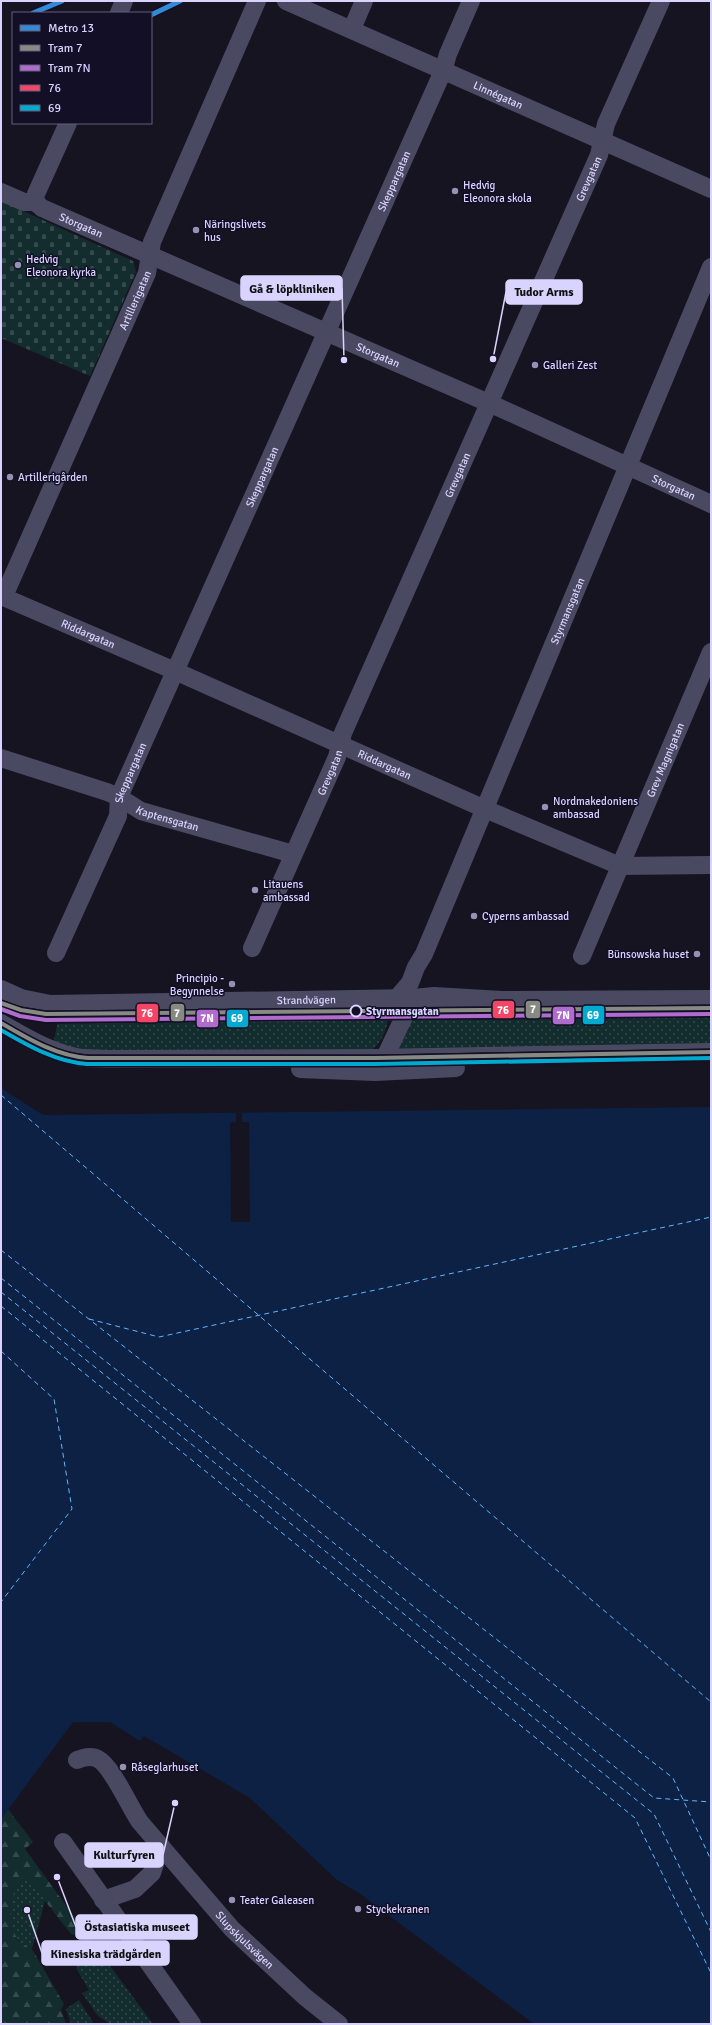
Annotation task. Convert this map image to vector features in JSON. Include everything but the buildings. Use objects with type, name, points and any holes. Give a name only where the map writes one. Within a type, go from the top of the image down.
[{"type":"street","points":[[118,12],[124,1]]},
{"type":"street","name":"Artillerigatan","points":[[1,596],[8,587],[144,280],[152,242],[257,1]]},
{"type":"street","name":"Linnégatan","points":[[286,1],[711,189]]},
{"type":"street","points":[[352,29],[364,1]]},
{"type":"street","name":"Skeppargatan","points":[[56,953],[118,816],[119,797],[443,70],[448,54],[471,1]]},
{"type":"street","name":"Grevgatan","points":[[252,948],[337,757],[343,733],[599,155],[606,124],[661,1]]},
{"type":"street","points":[[35,202],[36,194],[68,124]]},
{"type":"street","name":"Storgatan","points":[[1,192],[24,202],[35,202],[42,208],[489,403],[711,504]]},
{"type":"street","name":"Styrmansgatan","points":[[385,1057],[405,1003],[423,972],[424,954],[711,267]]},
{"type":"street","name":"Riddargatan","points":[[1,596],[175,671],[340,746],[620,866],[711,865]]},
{"type":"street","name":"Grev Magnigatan","points":[[582,956],[711,652]]},
{"type":"street","name":"Kaptensgatan","points":[[1,758],[119,797],[141,811],[293,854]]},
{"type":"street","name":"Strandvägen","points":[[1,989],[21,998],[50,1004],[405,1003],[711,1008]]},
{"type":"street","name":"Strandvägen","points":[[1,1003],[21,1010],[46,1014],[405,1003],[434,996],[502,1000],[711,999]]},
{"type":"street","points":[[1,1022],[44,1047],[78,1057],[107,1059],[385,1057],[711,1052]]},
{"type":"street","points":[[1,1032],[41,1054],[72,1064],[103,1068],[259,1066],[375,1072],[522,1065],[711,1059]]},
{"type":"street","points":[[259,1066],[286,1063],[375,1064],[380,1062],[385,1057]]},
{"type":"street","name":"Slupskjulsvägen","points":[[77,1760],[85,1757],[96,1758],[102,1761],[122,1788],[129,1807],[140,1822],[232,1929],[305,1997],[339,2024]]},
{"type":"street","points":[[63,1842],[192,2024]]},
{"type":"street","points":[[103,1900],[135,1889],[141,1884],[152,1873],[160,1846]]},
{"type":"green space","points":[[1,201],[133,261],[136,272],[90,376],[1,338]]},
{"type":"green space","points":[[711,1011],[711,1047],[396,1052],[413,1013]]},
{"type":"green space","points":[[383,1016],[388,1018],[384,1035],[373,1049],[80,1053],[53,1045],[58,1020]]},
{"type":"green space","points":[[8,1809],[33,1842],[25,1849],[94,1944],[92,1948],[88,1949],[79,1936],[71,1934],[45,1901],[38,1888],[21,1878],[17,1940],[32,1949],[64,2004],[61,2009],[66,2024],[1,2024],[1,1819]]},
{"type":"green space","points":[[21,1878],[38,1887],[45,1901],[32,1949],[18,1940],[11,1923],[10,1916],[12,1900]]},
{"type":"green space","points":[[102,1955],[153,2024],[110,2024],[98,2016],[82,1993],[89,1990],[76,1968],[84,1959]]},
{"type":"green space","points":[[79,2000],[94,2024],[71,2024],[66,2009]]},
{"type":"water","points":[[1,1088],[43,1115],[711,1107],[711,2024],[534,2024],[359,1893],[337,1880],[250,1798],[144,1736],[140,1741],[110,1722],[73,1722],[1,1819]]},
{"type":"pier","points":[[236,1113],[242,1113],[242,1122],[249,1122],[250,1222],[231,1222],[230,1123],[236,1122]]},
{"type":"ferry route","points":[[1,1095],[711,1702]]},
{"type":"ferry route","points":[[89,1319],[159,1337],[711,1217]]},
{"type":"ferry route","points":[[1,1250],[673,1778],[711,1860]]},
{"type":"ferry route","points":[[1,1278],[654,1798],[711,1802]]},
{"type":"ferry route","points":[[1,1292],[654,1814],[711,1932]]},
{"type":"ferry route","points":[[1,1306],[635,1818],[711,1973]]},
{"type":"ferry route","points":[[1,1351],[54,1399],[72,1509],[1,1602]]},
{"type":"metro line","name":"13","points":[[35,12],[62,1]]},
{"type":"metro line","name":"13","points":[[152,15],[180,1]]},
{"type":"tram line","name":"7","points":[[1,1003],[21,1010],[46,1014],[711,1008]]},
{"type":"tram line","name":"7N","points":[[1,1009],[20,1016],[46,1020],[711,1014]]},
{"type":"tram line","name":"7","points":[[1,1023],[53,1050],[76,1057],[88,1058],[375,1058],[711,1052]]},
{"type":"transit line","name":"76","points":[[1,1003],[21,1010],[46,1014],[711,1008]]},
{"type":"transit line","name":"69","points":[[1,1009],[20,1016],[46,1020],[711,1014]]},
{"type":"transit line","name":"76","points":[[1,1023],[53,1050],[76,1057],[88,1058],[375,1058],[711,1052]]},
{"type":"transit line","name":"69","points":[[1,1030],[42,1052],[75,1063],[87,1064],[375,1064],[711,1058]]},
{"type":"place","name":"Hedvig Eleonora skola","points":[[455,191]]},
{"type":"place","name":"Näringslivets hus","points":[[196,230]]},
{"type":"place","name":"Hedvig Eleonora kyrka","points":[[18,265]]},
{"type":"place","name":"Tudor Arms","points":[[493,359]]},
{"type":"place","name":"Gå & löpkliniken","points":[[344,360]]},
{"type":"place","name":"Galleri Zest","points":[[535,365]]},
{"type":"place","name":"Artillerigården","points":[[10,477]]},
{"type":"place","name":"Nordmakedoniens ambassad","points":[[545,807]]},
{"type":"place","name":"Litauens ambassad","points":[[255,890]]},
{"type":"place","name":"Cyperns ambassad","points":[[474,916]]},
{"type":"place","name":"Bünsowska huset","points":[[697,954]]},
{"type":"place","name":"Principio - Begynnelse","points":[[232,984]]},
{"type":"place","name":"Styrmansgatan","points":[[356,1011]]},
{"type":"place","name":"Råseglarhuset","points":[[123,1767]]},
{"type":"place","name":"Kulturfyren","points":[[175,1803]]},
{"type":"place","name":"Östasiatiska museet","points":[[57,1877]]},
{"type":"place","name":"Teater Galeasen","points":[[232,1900]]},
{"type":"place","name":"Styckekranen","points":[[358,1909]]},
{"type":"place","name":"Kinesiska trädgården","points":[[27,1910]]}]
